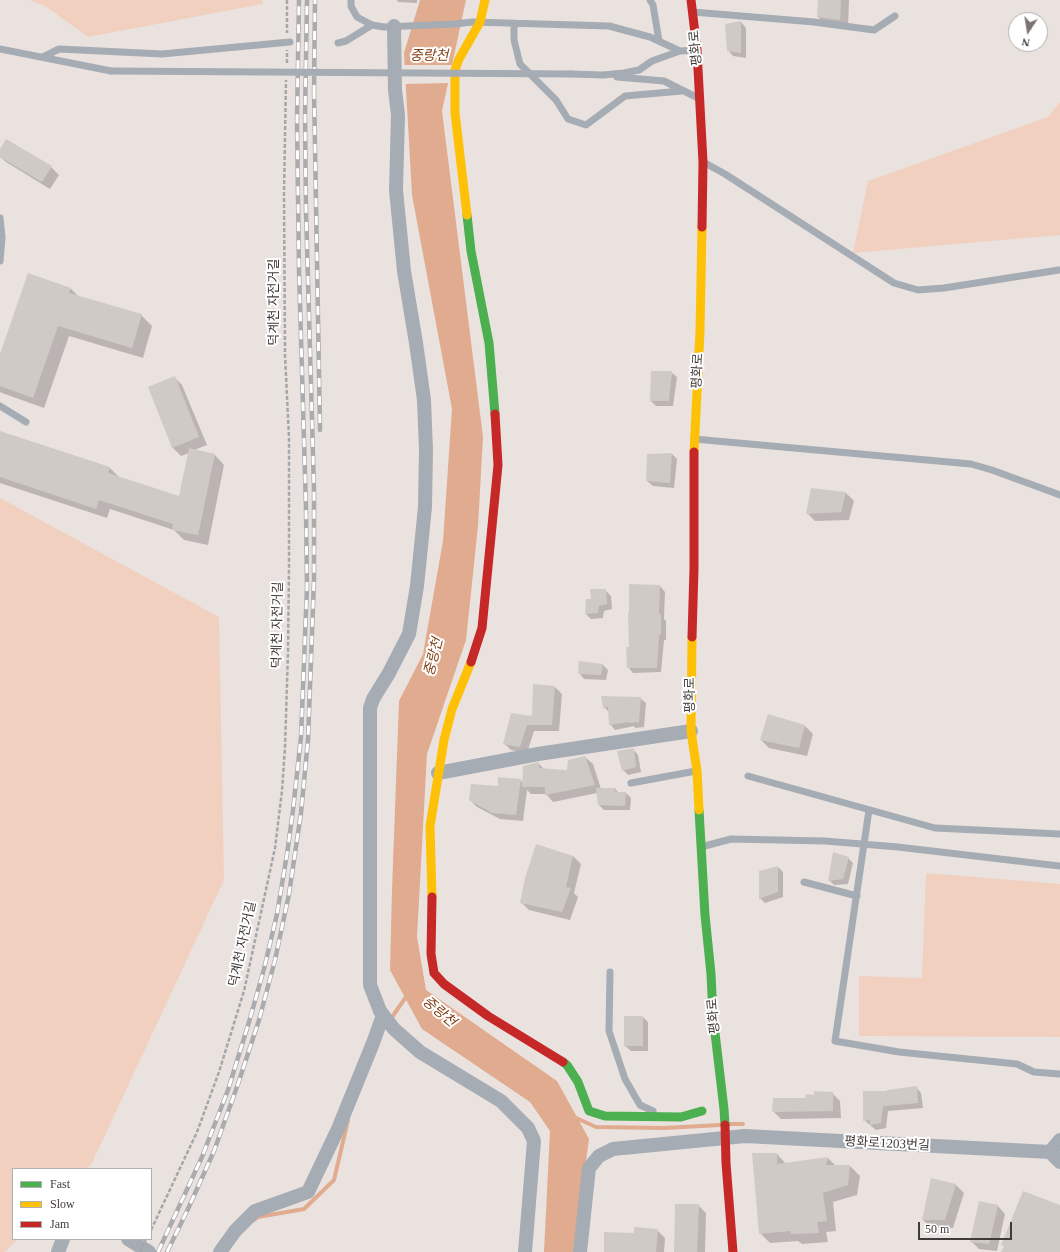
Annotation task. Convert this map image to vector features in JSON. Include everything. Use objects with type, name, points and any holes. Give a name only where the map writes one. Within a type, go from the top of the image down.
[{"type":"street","points":[[485,0],[455,70],[455,113],[471,251],[489,343],[498,465],[482,628],[472,660],[452,709],[444,740],[430,826],[432,875],[431,954],[434,973],[444,984],[488,1016],[567,1065],[578,1082],[589,1111],[605,1116],[680,1117],[702,1111]]},
{"type":"street","name":"평화로","points":[[691,0],[697,50],[703,162],[700,331],[694,439],[694,569],[691,651],[691,731],[697,771],[713,1016],[724,1118],[733,1252]]},
{"type":"street","points":[[397,26],[395,90],[398,115],[396,190],[404,271],[424,400],[426,450],[425,507],[409,634],[389,673],[373,699],[370,708],[370,985],[380,1011],[388,1021],[420,1052],[501,1101],[528,1128],[534,1140],[525,1252]]},
{"type":"street","name":"평화로","points":[[438,773],[538,754],[691,731]]},
{"type":"street","points":[[220,1252],[235,1231],[255,1211],[308,1192],[338,1129],[373,1043],[388,1021]]},
{"type":"street","name":"평화로1203번길","points":[[580,1252],[589,1168],[599,1156],[613,1149],[724,1134],[1050,1152]]},
{"type":"street","points":[[1060,1140],[1050,1152],[1060,1162]]},
{"type":"street","points":[[58,1252],[63,1240]]},
{"type":"street","points":[[130,1240],[149,1252]]},
{"type":"lane","points":[[351,0],[351,6],[357,17],[372,25],[384,27],[476,22],[609,26],[650,37],[680,51]]},
{"type":"lane","points":[[650,0],[659,41]]},
{"type":"lane","name":"평화로","points":[[693,12],[814,22],[874,30],[895,16]]},
{"type":"lane","points":[[514,23],[514,40],[520,64],[556,100],[568,119],[586,125],[626,96],[682,91]]},
{"type":"lane","points":[[338,43],[346,41],[372,25]]},
{"type":"lane","points":[[44,57],[59,50],[162,54],[288,42]]},
{"type":"lane","points":[[0,49],[110,71],[603,75],[639,70],[652,61],[680,51],[697,50]]},
{"type":"lane","points":[[603,75],[621,78],[664,81],[699,99]]},
{"type":"lane","points":[[703,162],[726,174],[894,283],[918,290],[944,288],[1059,270]]},
{"type":"lane","points":[[0,218],[2,237],[0,261]]},
{"type":"lane","points":[[0,406],[26,422]]},
{"type":"lane","points":[[694,439],[971,464],[992,470],[1060,495]]},
{"type":"lane","points":[[631,783],[697,771]]},
{"type":"lane","points":[[748,776],[935,828],[1060,834]]},
{"type":"lane","points":[[869,810],[835,1041],[899,1052],[1017,1064],[1034,1072],[1060,1074]]},
{"type":"lane","points":[[701,848],[731,839],[824,841],[1060,866]]},
{"type":"lane","points":[[804,882],[857,896]]},
{"type":"lane","points":[[610,972],[609,1031],[625,1079],[640,1105],[666,1116]]},
{"type":"path","points":[[287,0],[287,66]]},
{"type":"path","name":"덕계천 자전거길","points":[[152,1228],[197,1132],[219,1072],[244,991],[275,848],[282,791],[288,653],[290,438],[285,355],[284,193],[286,74]]},
{"type":"path","points":[[140,1252],[146,1240]]},
{"type":"shaded area","points":[[29,0],[262,0],[263,4],[88,37],[45,6]]},
{"type":"shaded area","points":[[1060,102],[1060,235],[853,253],[868,181],[1048,117]]},
{"type":"shaded area","points":[[0,498],[219,617],[224,880],[92,1163],[87,1168],[12,1168],[12,1240],[17,1240],[5,1252],[0,1252]]},
{"type":"shaded area","points":[[926,873],[1060,884],[1060,1037],[859,1036],[859,976],[922,978]]},
{"type":"water","name":"중랑천","points":[[420,0],[466,0],[442,111],[483,437],[478,526],[466,640],[427,754],[417,937],[426,990],[557,1081],[589,1139],[574,1252],[544,1252],[550,1131],[530,1102],[422,1029],[390,970],[399,701],[423,654],[443,541],[452,409],[412,195],[404,53]]},
{"type":"pier","points":[[403,65],[454,65],[450,83],[404,84]]},
{"type":"building","points":[[818,0],[841,0],[840,20],[817,17]]},
{"type":"building","points":[[741,21],[741,53],[727,51],[725,24]]},
{"type":"building","points":[[6,139],[52,166],[42,182],[0,157],[0,149]]},
{"type":"building","points":[[28,273],[71,288],[69,293],[142,314],[132,348],[58,326],[33,398],[0,386],[0,354]]},
{"type":"building","points":[[651,371],[672,371],[669,401],[650,401]]},
{"type":"building","points":[[175,376],[199,437],[172,448],[148,387]]},
{"type":"building","points":[[0,431],[110,467],[108,473],[179,496],[189,448],[215,454],[198,535],[172,530],[173,524],[99,500],[96,509],[0,477]]},
{"type":"building","points":[[672,453],[670,483],[646,481],[647,454]]},
{"type":"building","points":[[811,488],[846,492],[841,512],[806,514]]},
{"type":"building","points":[[629,584],[660,585],[659,614],[661,614],[661,635],[659,635],[657,668],[627,668],[626,647],[629,647]]},
{"type":"building","points":[[590,589],[606,589],[607,604],[599,606],[598,613],[585,614],[586,599],[591,599]]},
{"type":"building","points":[[579,661],[603,664],[601,675],[578,674]]},
{"type":"building","points":[[533,684],[555,686],[552,725],[527,725],[520,747],[503,744],[511,713],[532,716]]},
{"type":"building","points":[[601,696],[641,697],[639,722],[609,725],[608,707],[603,708]]},
{"type":"building","points":[[768,714],[805,725],[799,748],[760,740]]},
{"type":"building","points":[[634,748],[636,767],[622,771],[617,751]]},
{"type":"building","points":[[585,756],[595,785],[545,795],[545,787],[522,787],[523,766],[539,762],[539,768],[567,770],[568,760]]},
{"type":"building","points":[[498,777],[521,779],[516,815],[492,813],[469,800],[471,784],[498,786]]},
{"type":"building","points":[[596,788],[616,788],[615,792],[626,792],[625,806],[598,805]]},
{"type":"building","points":[[536,844],[573,856],[566,887],[571,888],[562,912],[520,903],[525,878]]},
{"type":"building","points":[[833,852],[849,857],[843,879],[828,881]]},
{"type":"building","points":[[778,866],[778,892],[759,899],[759,871]]},
{"type":"building","points":[[624,1016],[643,1016],[643,1046],[624,1046]]},
{"type":"building","points":[[917,1086],[918,1103],[883,1106],[881,1123],[870,1125],[870,1120],[863,1121],[863,1091],[887,1091]]},
{"type":"building","points":[[814,1091],[833,1092],[833,1111],[772,1112],[773,1098],[805,1098],[806,1094],[814,1095]]},
{"type":"building","points":[[752,1153],[777,1153],[777,1164],[828,1157],[826,1165],[850,1165],[848,1185],[823,1193],[827,1221],[817,1222],[819,1233],[791,1234],[790,1231],[759,1234]]},
{"type":"building","points":[[931,1178],[956,1184],[945,1220],[922,1220]]},
{"type":"building","points":[[1023,1191],[1060,1205],[1060,1252],[1001,1252],[1004,1246],[1001,1245]]},
{"type":"building","points":[[979,1201],[998,1205],[989,1244],[970,1242]]},
{"type":"building","points":[[675,1204],[699,1204],[697,1252],[674,1252]]},
{"type":"building","points":[[634,1227],[658,1229],[656,1252],[604,1252],[604,1232],[634,1233]]},
{"type":"waterway","points":[[390,1020],[408,994]]},
{"type":"waterway","points":[[574,1117],[596,1127],[664,1128],[720,1125]]},
{"type":"waterway","points":[[254,1220],[258,1217],[304,1209],[334,1180],[348,1120]]},
{"type":"waterway","points":[[729,1124],[743,1124]]},
{"type":"railway","points":[[158,1252],[202,1157],[228,1090],[249,1022],[264,969],[277,914],[293,810],[301,737],[307,587],[299,270],[297,121],[299,0]]},
{"type":"railway","points":[[167,1252],[214,1151],[259,1020],[275,960],[289,894],[301,813],[308,740],[314,580],[314,489],[306,210],[305,117],[307,0]]},
{"type":"railway","points":[[314,94],[315,0]]},
{"type":"railway","points":[[314,90],[320,430]]},
{"type":"traffic: fast","points":[[467,215],[471,251],[489,343],[495,414]]},
{"type":"traffic: fast","points":[[699,810],[713,1016],[725,1125]]},
{"type":"traffic: fast","points":[[563,1062],[567,1065],[578,1082],[589,1111],[605,1116],[681,1117],[702,1111]]},
{"type":"traffic: slow","points":[[467,215],[455,113],[455,70],[459,59],[480,22],[485,0]]},
{"type":"traffic: slow","points":[[694,452],[700,331],[702,227]]},
{"type":"traffic: slow","points":[[692,637],[691,731],[697,771],[699,810]]},
{"type":"traffic: slow","points":[[432,897],[430,826],[444,740],[452,709],[471,662]]},
{"type":"traffic: jam","points":[[691,0],[697,50],[703,162],[702,227]]},
{"type":"traffic: jam","points":[[471,662],[482,628],[498,465],[495,414]]},
{"type":"traffic: jam","points":[[692,637],[694,569],[694,452]]},
{"type":"traffic: jam","points":[[432,897],[431,954],[434,973],[444,984],[488,1016],[563,1062]]},
{"type":"traffic: jam","points":[[725,1125],[726,1163],[733,1252]]}]
